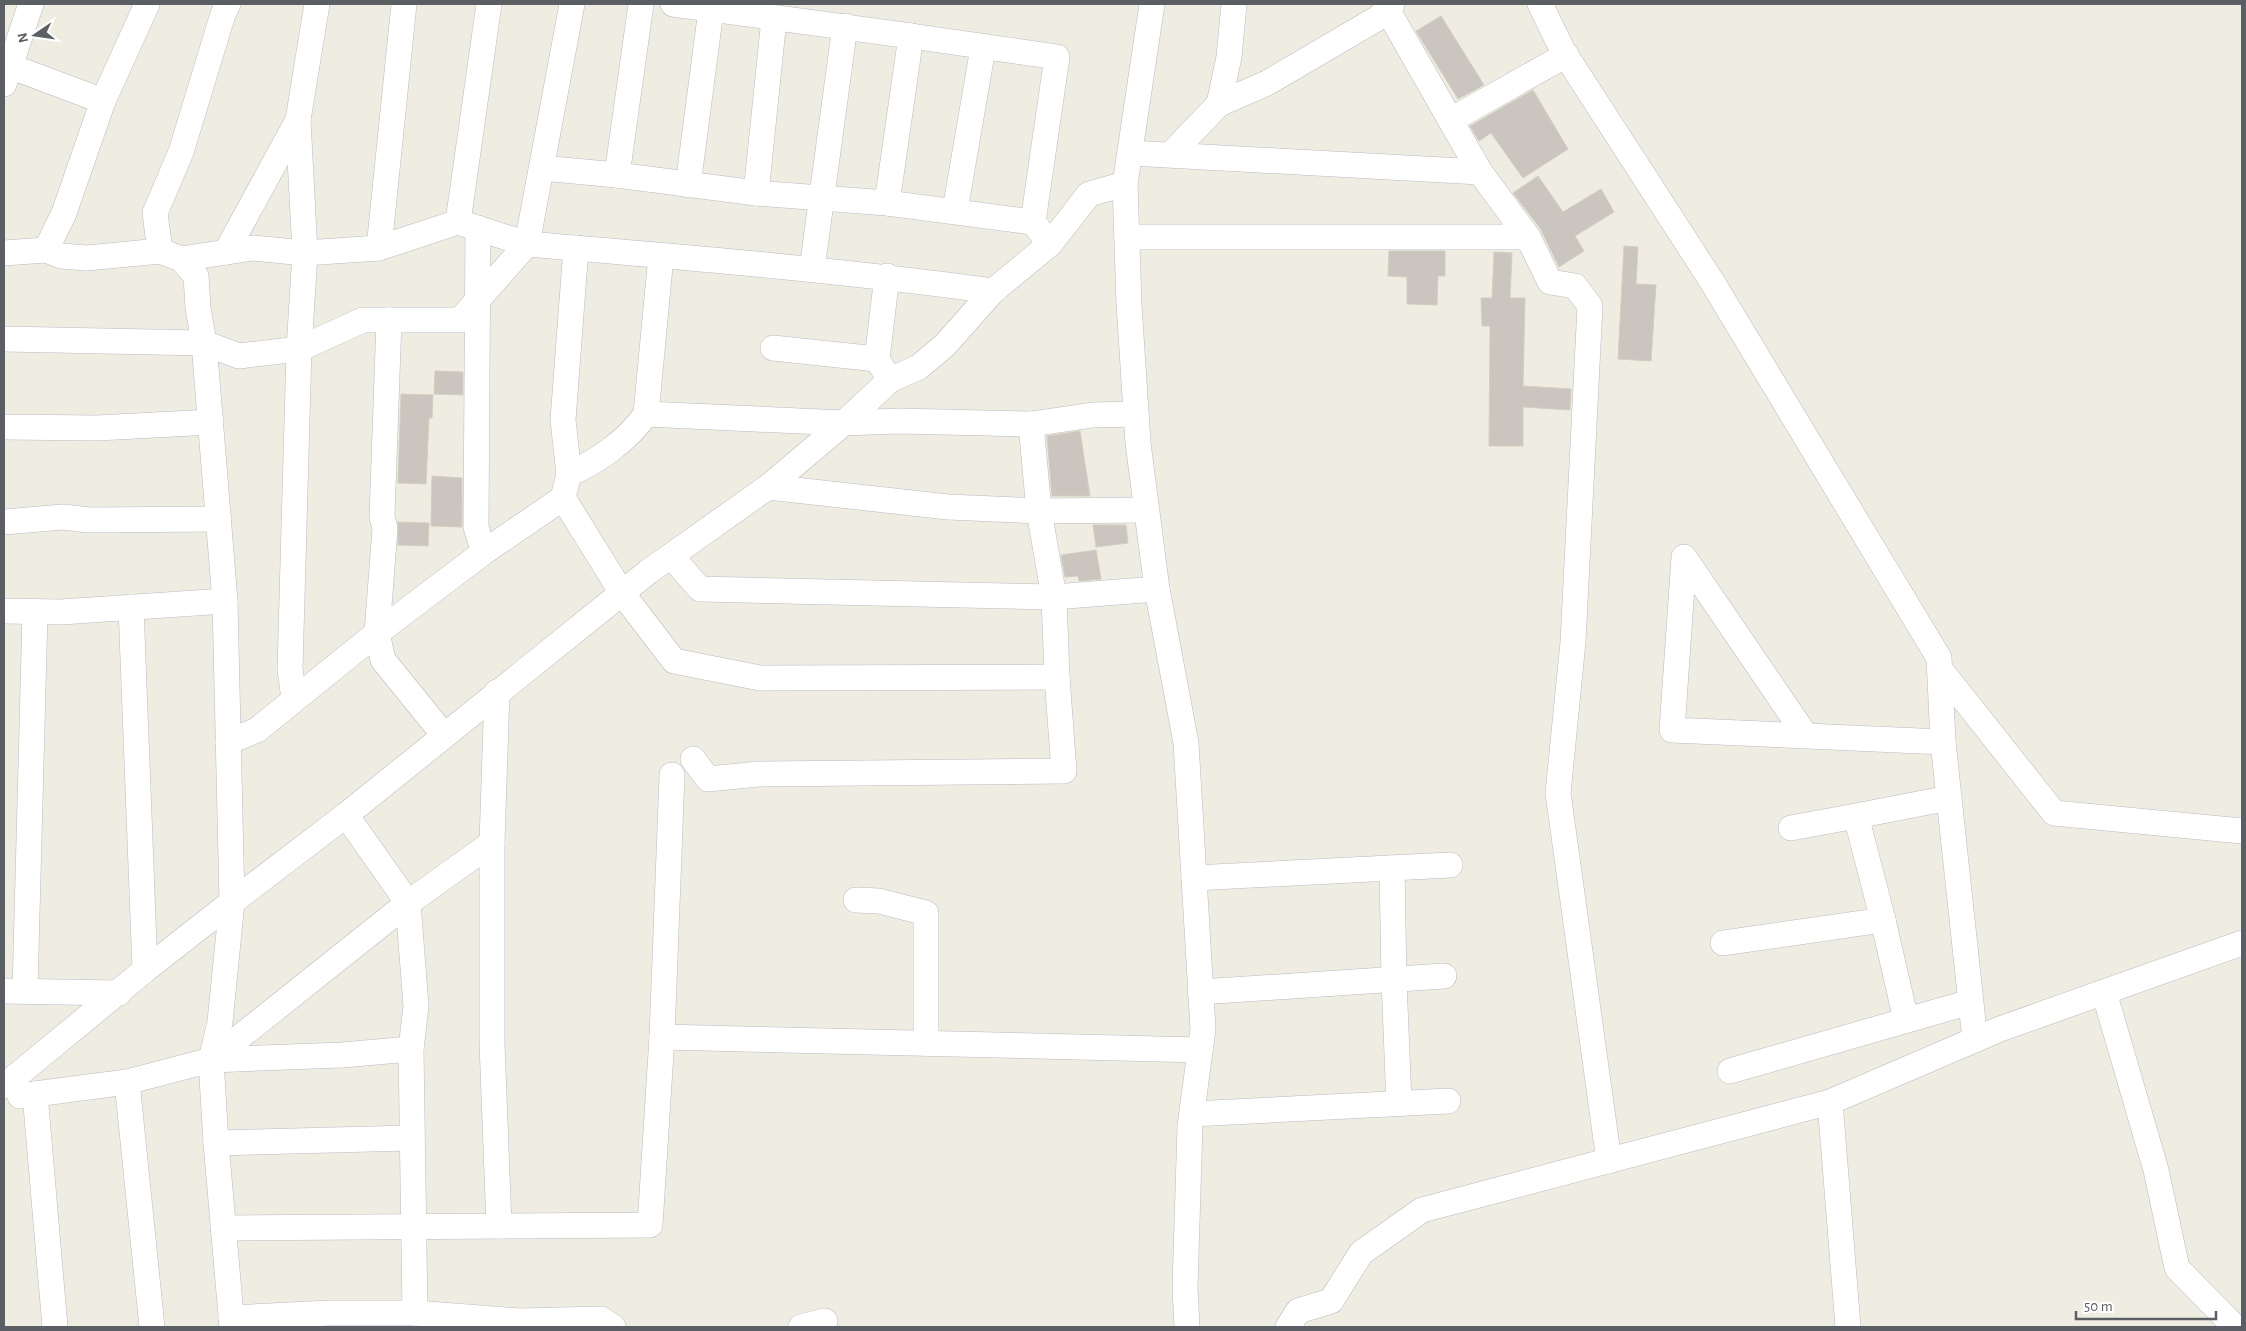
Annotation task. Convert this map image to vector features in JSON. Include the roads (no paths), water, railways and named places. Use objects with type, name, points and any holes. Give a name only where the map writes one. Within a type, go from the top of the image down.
[{"type":"street","points":[[31,4],[6,72],[103,101]]},
{"type":"street","points":[[46,250],[64,213],[103,101],[147,4]]},
{"type":"street","points":[[228,4],[223,14],[180,152],[155,213],[170,255],[196,276],[198,308],[204,343],[225,601],[232,902],[220,1022],[211,1060],[231,1323],[330,1320],[415,1313],[520,1324],[601,1320],[613,1327]]},
{"type":"street","points":[[294,700],[290,669],[299,349],[305,253],[298,120],[317,4]]},
{"type":"street","points":[[379,248],[404,4]]},
{"type":"street","points":[[484,552],[476,527],[478,300],[468,225],[489,4]]},
{"type":"street","points":[[4,339],[204,343],[239,356],[299,349],[363,320],[460,320],[527,244],[572,4]]},
{"type":"street","points":[[617,174],[641,4]]},
{"type":"street","points":[[672,4],[774,19],[845,26],[983,48],[1057,56],[1033,222]]},
{"type":"street","points":[[1152,4],[1125,184],[1136,414],[1146,510],[1157,589],[1186,742],[1194,878],[1202,1029],[1192,1114],[1185,1288],[1187,1327]]},
{"type":"street","points":[[1219,104],[1229,57],[1234,4]]},
{"type":"street","points":[[1540,4],[1566,55],[1716,288],[1939,658],[1943,742],[1975,1040]]},
{"type":"street","points":[[1171,154],[1219,104],[1267,83],[1378,18],[1390,6],[1480,172],[1528,237],[1550,282],[1575,286],[1590,306],[1573,642],[1558,793],[1608,1161]]},
{"type":"street","points":[[688,185],[711,10]]},
{"type":"street","points":[[756,193],[774,19]]},
{"type":"street","points":[[812,269],[845,26]]},
{"type":"street","points":[[887,203],[911,36]]},
{"type":"street","points":[[955,210],[983,48]]},
{"type":"street","points":[[1451,120],[1566,55]]},
{"type":"street","points":[[226,252],[298,120]]},
{"type":"street","points":[[1130,153],[1480,172]]},
{"type":"street","points":[[542,168],[617,174],[756,193],[955,210],[1033,222],[1050,244]]},
{"type":"street","points":[[4,1086],[145,970],[346,814],[443,734],[622,593],[768,487],[844,423],[890,380],[919,367],[945,345],[993,291],[1050,244],[1089,194],[1125,184]]},
{"type":"street","points":[[4,253],[46,250],[61,256],[88,258],[226,252],[254,248],[305,253],[379,248],[468,225],[527,244],[887,276],[993,291]]},
{"type":"street","points":[[1127,237],[1528,237]]},
{"type":"street","points":[[228,742],[257,730],[377,632],[484,552],[563,498],[569,474],[563,420],[576,248]]},
{"type":"street","points":[[569,474],[588,466],[636,428],[646,414],[661,256]]},
{"type":"street","points":[[887,276],[877,359],[890,380]]},
{"type":"street","points":[[389,320],[382,517],[385,528],[377,632],[383,660],[443,734]]},
{"type":"street","points":[[773,348],[877,359]]},
{"type":"street","points":[[646,414],[844,423],[899,421],[1031,424],[1093,415],[1136,414]]},
{"type":"street","points":[[4,427],[97,428],[211,422]]},
{"type":"street","points":[[693,759],[708,778],[759,774],[1064,771],[1057,677],[1054,597],[1039,511],[1031,424]]},
{"type":"street","points":[[768,487],[948,507],[1039,511],[1146,510]]},
{"type":"street","points":[[563,498],[622,593],[674,661],[760,678],[1057,677]]},
{"type":"street","points":[[4,522],[63,517],[90,520],[218,519]]},
{"type":"street","points":[[671,556],[700,588],[1054,597],[1157,589]]},
{"type":"street","points":[[1806,736],[1684,557],[1672,730],[1806,736],[1943,742]]},
{"type":"street","points":[[4,612],[132,608],[225,601]]},
{"type":"street","points":[[132,608],[145,970]]},
{"type":"street","points":[[35,612],[14,991],[119,993]]},
{"type":"street","points":[[1940,669],[2054,813],[2242,831]]},
{"type":"street","points":[[497,692],[492,843],[492,1043],[499,1226]]},
{"type":"street","points":[[223,1228],[650,1225],[662,1037],[672,775]]},
{"type":"street","points":[[1791,828],[1949,798]]},
{"type":"street","points":[[346,814],[408,903],[416,1006],[412,1049],[415,1313]]},
{"type":"street","points":[[1856,816],[1906,1020]]},
{"type":"street","points":[[211,1060],[408,903],[492,843]]},
{"type":"street","points":[[1194,878],[1450,865]]},
{"type":"street","points":[[1392,868],[1399,1103]]},
{"type":"street","points":[[856,900],[879,901],[926,913],[926,1043]]},
{"type":"street","points":[[1723,943],[1883,920]]},
{"type":"street","points":[[1288,1327],[1298,1311],[1331,1301],[1361,1253],[1422,1210],[1830,1102],[1975,1040],[2104,992],[2242,945]]},
{"type":"street","points":[[1200,992],[1444,976]]},
{"type":"street","points":[[2104,992],[2156,1170],[2177,1268],[2232,1322]]},
{"type":"street","points":[[1730,1071],[1970,1002]]},
{"type":"street","points":[[662,1037],[1200,1050]]},
{"type":"street","points":[[4,1098],[127,1082],[211,1060],[342,1056],[412,1049]]},
{"type":"street","points":[[127,1082],[152,1327]]},
{"type":"street","points":[[35,1094],[55,1327]]},
{"type":"street","points":[[1192,1114],[1448,1101]]},
{"type":"street","points":[[1830,1102],[1848,1327]]},
{"type":"street","points":[[216,1144],[412,1138]]},
{"type":"street","points":[[801,1327],[825,1321]]}]
